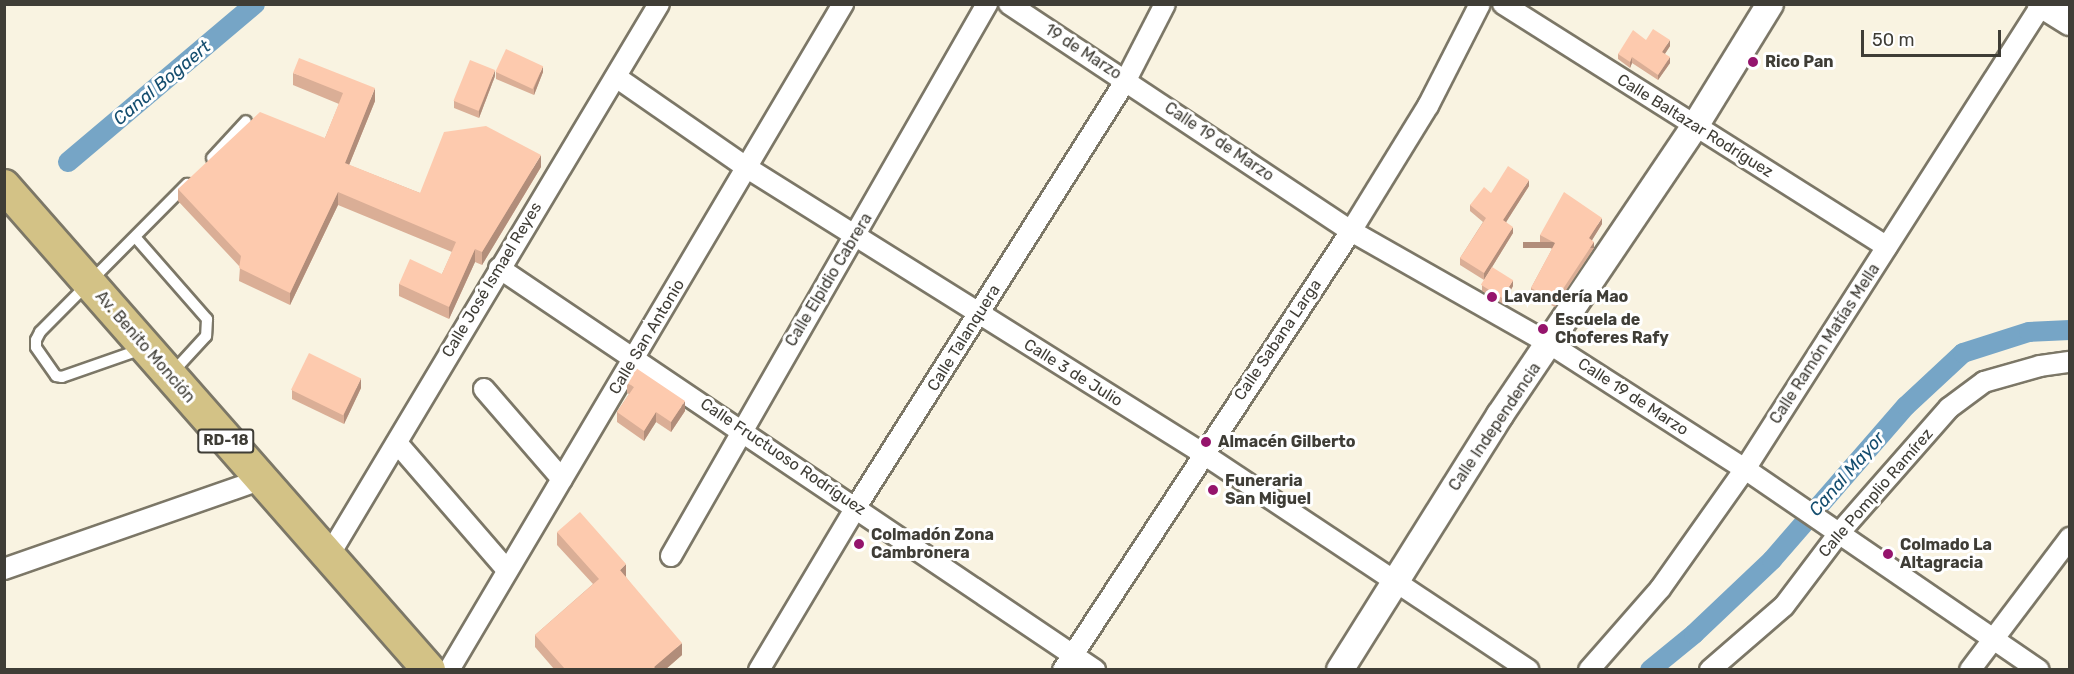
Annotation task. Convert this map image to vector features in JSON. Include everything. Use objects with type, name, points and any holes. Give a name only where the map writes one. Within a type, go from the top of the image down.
[{"type":"main road","name":"Av. Benito Monción","points":[[4,186],[260,480],[429,669]]},
{"type":"street","name":"Calle José Ismael Reyes","points":[[328,557],[658,4]]},
{"type":"street","name":"Calle San Antonio","points":[[449,669],[634,356],[749,169],[843,4]]},
{"type":"street","name":"Calle Elpidio Cabrera","points":[[671,556],[741,429],[856,237],[987,4]]},
{"type":"street","name":"19 de Marzo","points":[[1009,4],[1126,80]]},
{"type":"street","name":"Calle Talanquera","points":[[759,669],[856,507],[980,315],[1126,80],[1165,4]]},
{"type":"street","name":"Calle Sabana Larga","points":[[1068,662],[1202,453],[1351,231],[1428,106],[1480,4]]},
{"type":"street","name":"Calle Baltazar Rodríguez","points":[[1503,4],[1887,247]]},
{"type":"street","name":"Calle Independencia","points":[[1340,669],[1500,415],[1695,126],[1770,4]]},
{"type":"street","points":[[2042,5],[2070,22]]},
{"type":"street","name":"Calle Ramón Matías Mella","points":[[1589,669],[1660,589],[1745,469],[2042,5]]},
{"type":"street","name":"Calle 3 de Julio","points":[[616,77],[749,169],[1202,453],[1394,582],[1529,669]]},
{"type":"street","name":"Calle 19 de Marzo","points":[[1126,80],[1351,231],[1550,344],[1745,469],[1994,636],[2039,669]]},
{"type":"street","name":"Calle Fructuoso Rodríguez","points":[[499,268],[634,356],[856,507],[1068,662],[1095,669]]},
{"type":"street","name":"Calle Pomplio Ramírez","points":[[1710,669],[1784,606],[1840,532],[1958,401],[1984,382],[2040,366],[2070,362]]},
{"type":"street","points":[[484,389],[562,479]]},
{"type":"street","points":[[397,443],[507,570]]},
{"type":"street","points":[[4,569],[260,480]]},
{"type":"street","points":[[1970,669],[2070,538]]},
{"type":"lane","points":[[145,348],[70,375],[56,376],[36,347],[36,340],[40,332],[136,238],[246,121]]},
{"type":"lane","points":[[136,238],[207,319],[206,336],[170,376]]},
{"type":"building","points":[[1653,29],[1670,40],[1662,52],[1670,57],[1658,75],[1632,57],[1630,62],[1618,54],[1633,30],[1646,40]]},
{"type":"building","points":[[506,49],[543,66],[533,89],[495,72]]},
{"type":"building","points":[[299,58],[375,88],[345,163],[420,193],[444,132],[486,126],[541,155],[482,252],[475,249],[449,307],[399,284],[410,259],[442,274],[456,242],[338,192],[290,293],[239,268],[241,256],[178,189],[260,112],[325,138],[343,93],[293,73]]},
{"type":"building","points":[[470,60],[495,70],[479,111],[454,101]]},
{"type":"building","points":[[1508,166],[1529,180],[1503,220],[1513,227],[1484,273],[1460,258],[1486,218],[1470,205],[1484,187],[1491,193]]},
{"type":"building","points":[[1564,192],[1602,218],[1589,238],[1594,242],[1555,301],[1531,288],[1555,243],[1540,235]]},
{"type":"building","points":[[1492,267],[1513,280],[1502,298],[1481,285]]},
{"type":"building","points":[[309,353],[361,378],[343,415],[291,390]]},
{"type":"building","points":[[636,368],[685,401],[671,422],[656,412],[644,431],[617,412],[634,387],[627,383]]},
{"type":"building","points":[[580,512],[626,564],[620,570],[682,643],[654,667],[656,669],[565,669],[535,635],[599,579],[557,532]]},
{"type":"waterway","name":"Canal Bogaert","points":[[68,162],[255,4]]},
{"type":"waterway","name":"Canal Mayor","points":[[1650,670],[1694,634],[1772,560],[1906,406],[1963,353],[2029,332],[2070,330]]},
{"type":"place","name":"Rico Pan","points":[[1753,62]]},
{"type":"place","name":"Lavandería Mao","points":[[1492,297]]},
{"type":"place","name":"Escuela de Choferes Rafy","points":[[1543,329]]},
{"type":"place","name":"Almacén Gilberto","points":[[1206,442]]},
{"type":"place","name":"Funeraria San Miguel","points":[[1213,490]]},
{"type":"place","name":"Colmadón Zona Cambronera","points":[[859,544]]},
{"type":"place","name":"Colmado La Altagracia","points":[[1888,554]]}]
